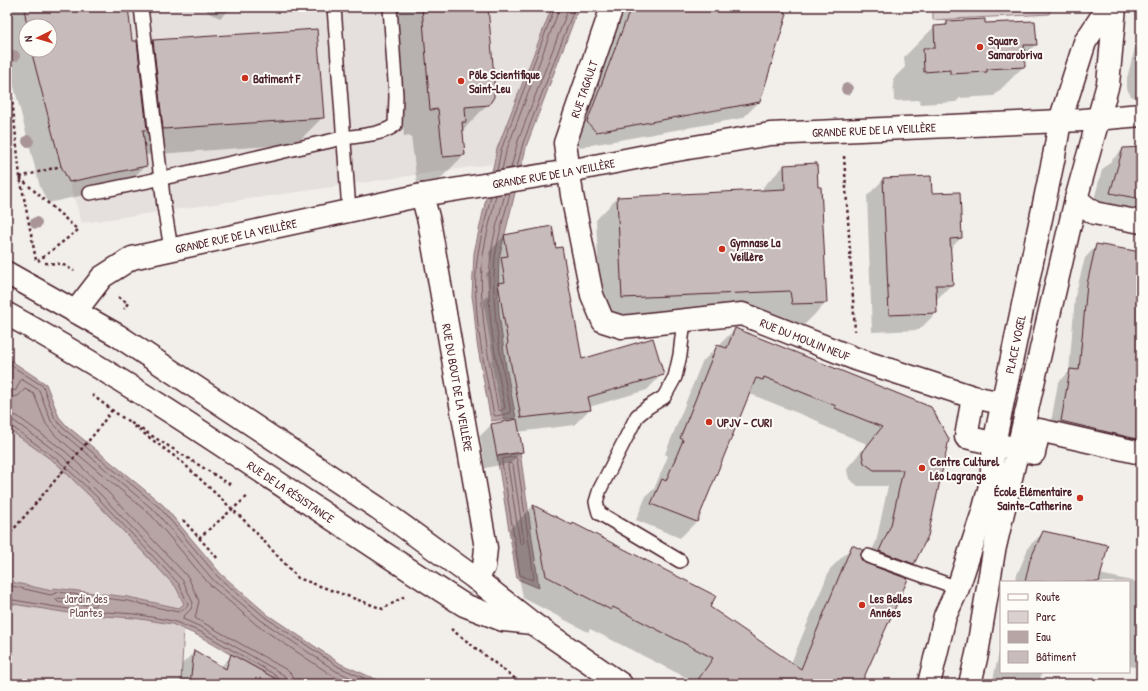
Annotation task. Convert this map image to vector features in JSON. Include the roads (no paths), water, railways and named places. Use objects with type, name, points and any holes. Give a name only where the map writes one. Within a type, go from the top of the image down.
[{"type":"main road","name":"RUE TAGAULT","points":[[603,321],[592,295],[572,195],[565,143],[612,7]]},
{"type":"main road","name":"PLACE VOGEL","points":[[929,684],[945,616],[958,588],[977,533],[990,482],[994,444],[1060,121],[1085,42],[1108,7]]},
{"type":"main road","points":[[970,684],[977,654],[994,551],[1076,200],[1108,84],[1115,7]]},
{"type":"main road","name":"GRANDE RUE DE LA VEILLÈRE","points":[[75,312],[102,277],[132,258],[422,195],[537,177],[671,151],[770,134],[842,129],[1060,121],[1141,115]]},
{"type":"main road","name":"RUE DU BOUT DE LA VEILLÈRE","points":[[422,195],[429,221],[486,548],[484,567],[476,579]]},
{"type":"main road","points":[[1076,200],[1094,213],[1141,222]]},
{"type":"main road","name":"RUE DE LA RÉSISTANCE","points":[[7,274],[117,336],[378,508],[476,579],[532,623],[621,684]]},
{"type":"main road","name":"RUE DE LA RÉSISTANCE","points":[[7,314],[56,341],[226,448],[464,605],[503,620],[532,623]]},
{"type":"main road","name":"RUE DU MOULIN NEUF","points":[[603,321],[622,327],[742,314],[856,360],[973,397],[1002,403]]},
{"type":"main road","points":[[973,397],[966,437],[1034,453],[1039,430],[1141,453]]},
{"type":"lane","points":[[141,7],[161,179],[171,249]]},
{"type":"lane","points":[[334,7],[349,210]]},
{"type":"lane","points":[[90,193],[161,179],[343,137],[387,131],[395,124],[396,96],[390,7]]},
{"type":"lane","points":[[7,281],[29,286]]},
{"type":"lane","points":[[680,561],[599,513],[596,502],[600,489],[637,416],[664,397],[675,377],[680,355],[684,320]]},
{"type":"lane","points":[[868,556],[958,588]]},
{"type":"water","points":[[552,7],[579,7],[527,144],[499,258],[499,313],[506,367],[516,418],[491,421],[477,343],[472,296],[474,253],[497,149]]},
{"type":"water","points":[[7,358],[46,384],[59,417],[67,426],[163,505],[221,574],[268,615],[341,664],[387,684],[281,684],[199,636],[172,624],[134,618],[75,614],[7,603],[7,581],[52,591],[53,588],[128,597],[179,608],[184,604],[176,587],[95,501],[56,463],[7,428],[7,382],[11,384],[7,370]]},
{"type":"water","points":[[520,452],[539,588],[517,579],[497,456]]},
{"type":"place","name":"Square Samarobriva","points":[[980,47]]},
{"type":"place","name":"Batiment F","points":[[245,78]]},
{"type":"place","name":"Pôle Scientifique Saint-Leu","points":[[461,81]]},
{"type":"place","name":"Gymnase La Veillère","points":[[722,249]]},
{"type":"place","name":"UPJV - CURI","points":[[709,422]]},
{"type":"place","name":"Centre Culturel Léo Lagrange","points":[[922,468]]},
{"type":"place","name":"École Élémentaire Sainte-Catherine","points":[[1080,498]]},
{"type":"place","name":"Les Belles Années","points":[[862,605]]},
{"type":"park label","name":"Jardin des Plantes","points":[[86,605]]}]
